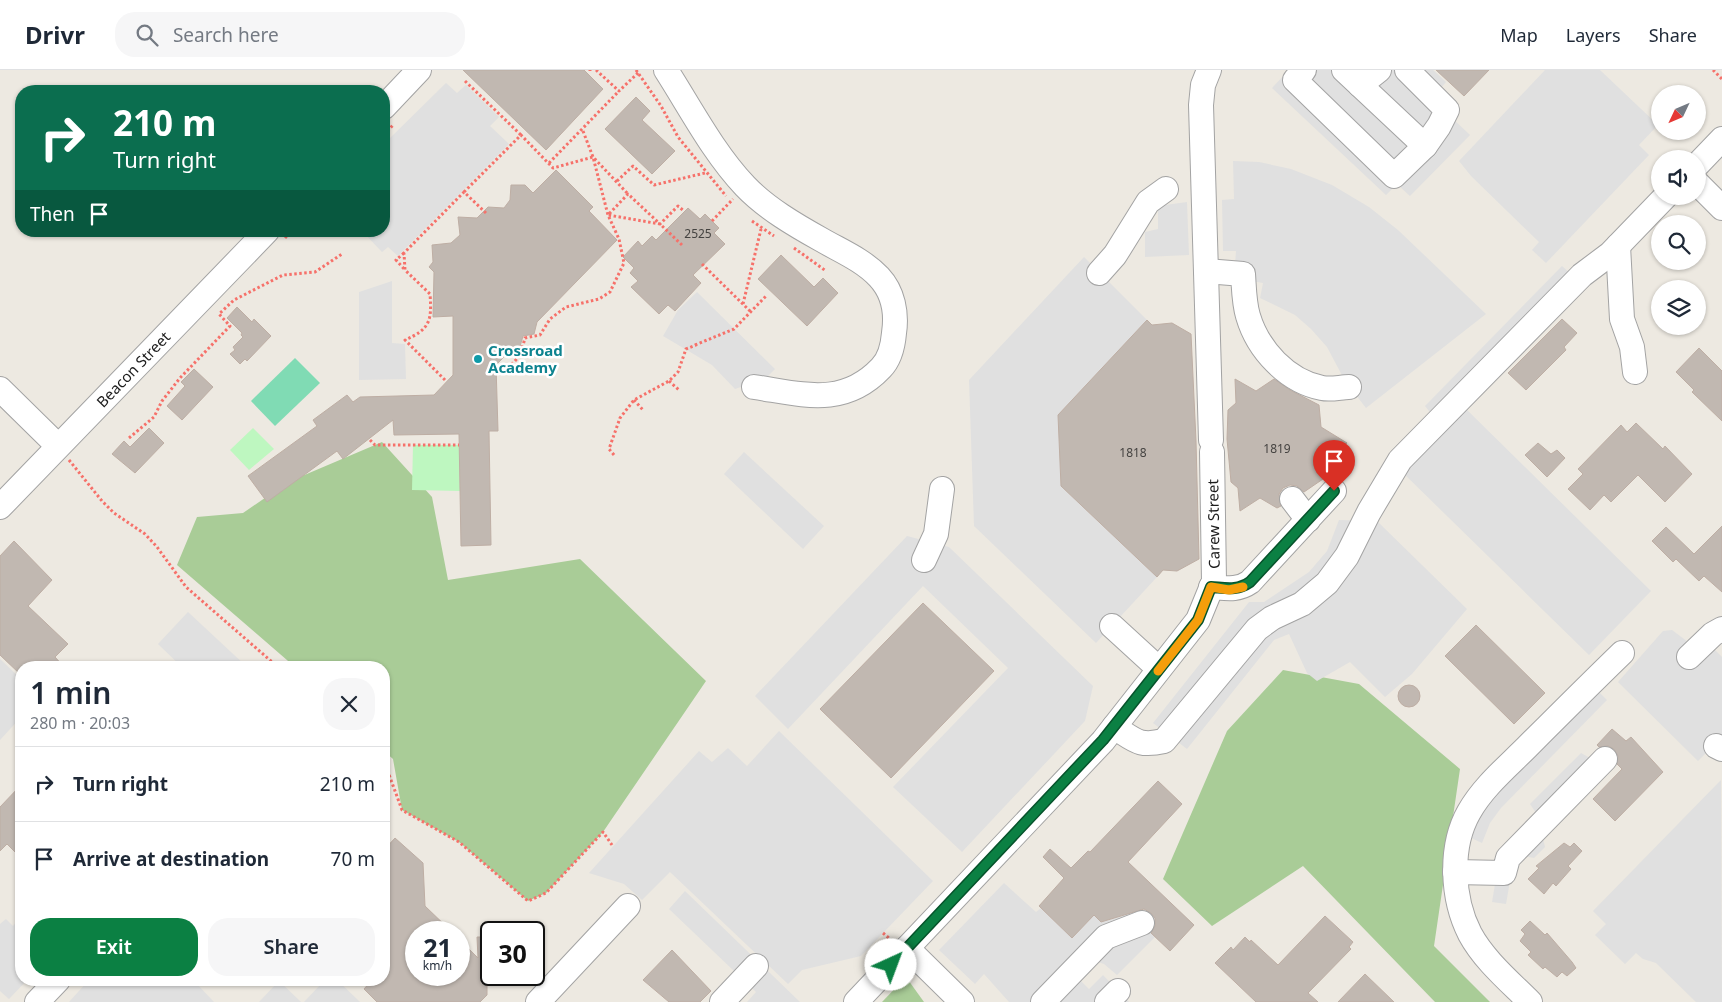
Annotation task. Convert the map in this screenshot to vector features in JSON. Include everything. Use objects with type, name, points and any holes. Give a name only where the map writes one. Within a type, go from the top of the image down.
[{"type":"street","points":[[390,101],[419,70]]},
{"type":"street","name":"Carew Street","points":[[856,1002],[1114,726],[1198,620],[1214,581],[1212,446],[1201,105],[1204,85],[1209,70]]},
{"type":"street","points":[[1201,105],[1223,70]]},
{"type":"street","points":[[1304,70],[1295,80],[1394,176],[1425,146],[1448,110],[1407,70]]},
{"type":"street","points":[[1352,77],[1379,70]]},
{"type":"street","points":[[656,76],[745,186],[780,215],[856,259],[879,277],[891,296],[897,316],[893,347],[883,366],[863,383],[841,393],[817,397],[754,387]]},
{"type":"street","points":[[1352,77],[1425,146]]},
{"type":"street","points":[[1706,156],[1722,139]]},
{"type":"street","points":[[1099,272],[1115,255],[1148,202],[1166,189]]},
{"type":"street","points":[[1706,192],[1722,208]]},
{"type":"street","points":[[1114,726],[1134,740],[1147,745],[1164,741],[1256,629],[1272,618],[1302,604],[1327,584],[1347,556],[1369,512],[1400,460],[1582,276],[1618,246],[1657,205]]},
{"type":"street","name":"Beacon Street","points":[[0,507],[261,237]]},
{"type":"street","points":[[1618,246],[1622,319],[1632,347],[1635,372]]},
{"type":"street","points":[[1206,272],[1243,274],[1247,316],[1255,336],[1268,354],[1284,370],[1308,384],[1324,388],[1349,387]]},
{"type":"street","points":[[0,389],[58,446]]},
{"type":"street","points":[[924,560],[936,534],[942,489]]},
{"type":"street","points":[[1211,587],[1229,590],[1242,587],[1334,491]]},
{"type":"street","points":[[1292,499],[1308,520]]},
{"type":"street","points":[[1112,626],[1159,670]]},
{"type":"street","points":[[1690,658],[1713,634],[1722,629]]},
{"type":"street","points":[[1530,1002],[1489,961],[1470,934],[1459,905],[1455,872],[1457,842],[1468,813],[1488,786],[1622,653]]},
{"type":"street","points":[[1455,872],[1504,873],[1508,858],[1605,759]]},
{"type":"street","points":[[538,1002],[628,906]]},
{"type":"street","points":[[1043,1002],[1106,937],[1142,924]]},
{"type":"street","points":[[907,948],[962,1002]]},
{"type":"street","points":[[722,1002],[756,966]]},
{"type":"street","points":[[37,1002],[52,986]]},
{"type":"path","points":[[596,70],[620,91]]},
{"type":"path","points":[[1713,70],[1722,78]]},
{"type":"path","points":[[549,163],[620,91],[637,71],[656,76]]},
{"type":"path","points":[[465,81],[553,168],[593,157]]},
{"type":"path","points":[[500,368],[509,367],[521,355],[524,338],[540,335],[550,319],[566,307],[599,299],[610,292],[624,263],[619,239],[608,215],[593,157],[582,130]]},
{"type":"path","points":[[445,380],[406,340],[423,332],[432,315],[430,294],[396,260],[521,135]]},
{"type":"path","points":[[593,157],[628,194],[682,245]]},
{"type":"path","points":[[617,182],[633,166],[654,186],[705,173]]},
{"type":"path","points":[[464,192],[487,214]]},
{"type":"path","points":[[608,215],[628,194]]},
{"type":"path","points":[[712,222],[731,202]]},
{"type":"path","points":[[660,224],[678,206],[684,211]]},
{"type":"path","points":[[608,215],[660,224]]},
{"type":"path","points":[[743,304],[761,228]]},
{"type":"path","points":[[404,253],[406,270]]},
{"type":"path","points":[[129,438],[154,417],[162,402],[180,378],[230,326],[219,314],[234,300],[283,275],[315,272],[342,254]]},
{"type":"path","points":[[702,264],[751,312]]},
{"type":"path","points":[[614,454],[609,449],[612,437],[620,418],[634,400],[669,381],[678,372],[686,350],[734,329],[767,295]]},
{"type":"path","points":[[669,381],[679,390]]},
{"type":"path","points":[[634,400],[643,410]]},
{"type":"path","points":[[370,440],[375,446],[459,445]]},
{"type":"path","points":[[58,446],[102,501],[114,513],[145,534],[157,547],[186,587],[271,661]]},
{"type":"path","points":[[390,777],[402,810],[460,842],[528,901],[546,894],[603,832],[612,845]]},
{"type":"green space","points":[[295,358],[320,383],[275,426],[251,401]]},
{"type":"green space","points":[[253,428],[274,449],[249,470],[230,450]]},
{"type":"green space","points":[[382,442],[432,497],[448,580],[580,559],[706,681],[603,832],[546,893],[528,901],[459,842],[402,810],[393,759],[390,756],[390,661],[288,661],[177,565],[197,517],[243,513],[288,482]]},
{"type":"green space","points":[[413,445],[459,445],[460,491],[412,490]]},
{"type":"green space","points":[[1283,670],[1359,684],[1460,769],[1434,946],[1490,1002],[1435,1002],[1303,866],[1212,926],[1163,879],[1227,731]]},
{"type":"green space","points":[[906,977],[924,1002],[882,1002]]},
{"type":"shaded area","points":[[1289,70],[1433,70],[1446,82],[1440,89],[1459,111],[1453,119],[1470,135],[1410,196],[1397,184],[1386,195],[1272,88]]},
{"type":"shaded area","points":[[1545,70],[1600,70],[1651,118],[1651,132],[1639,145],[1649,155],[1546,263],[1532,250],[1539,242],[1471,176],[1459,161]]},
{"type":"shaded area","points":[[446,83],[457,93],[466,85],[499,117],[490,126],[509,144],[398,256],[388,247],[382,252],[368,237],[390,237],[390,138]]},
{"type":"shaded area","points":[[1233,161],[1259,162],[1291,169],[1332,185],[1369,207],[1398,230],[1486,314],[1366,408],[1345,381],[1327,347],[1311,329],[1295,315],[1260,298],[1263,283],[1234,278],[1236,251],[1223,251],[1222,200],[1234,199]]},
{"type":"shaded area","points":[[1187,202],[1189,255],[1145,257],[1145,232],[1158,229],[1158,206]]},
{"type":"shaded area","points":[[1084,257],[1147,320],[1058,415],[1061,486],[1157,577],[1096,643],[974,526],[969,380]]},
{"type":"shaded area","points":[[1562,266],[1572,275],[1433,416],[1425,406]]},
{"type":"shaded area","points":[[392,281],[392,343],[405,344],[406,379],[359,380],[359,292]]},
{"type":"shaded area","points":[[697,292],[775,369],[766,378],[735,389],[712,365],[663,336],[678,310]]},
{"type":"shaded area","points":[[1463,406],[1651,591],[1589,655],[1400,470]]},
{"type":"shaded area","points":[[744,452],[824,526],[803,549],[724,474]]},
{"type":"shaded area","points":[[1339,520],[1377,521],[1467,609],[1412,674],[1385,697],[1350,662],[1317,681],[1307,673],[1289,634],[1274,640],[1187,749],[1153,723],[1249,602],[1264,602],[1309,572],[1327,551]]},
{"type":"shaded area","points":[[907,536],[949,547],[1093,686],[1085,721],[962,852],[893,787],[1008,668],[923,586],[788,729],[755,696]]},
{"type":"shaded area","points":[[188,612],[241,661],[176,661],[158,644]]},
{"type":"shaded area","points":[[1672,630],[1688,642],[1703,638],[1722,657],[1722,737],[1698,761],[1618,682],[1663,631]]},
{"type":"shaded area","points":[[0,659],[15,673],[15,724],[0,740]]},
{"type":"shaded area","points":[[1598,691],[1607,700],[1501,808],[1490,823],[1482,843],[1469,837],[1480,813],[1490,799]]},
{"type":"shaded area","points":[[779,731],[933,881],[861,956],[802,970],[788,984],[670,872],[642,900],[624,884],[589,873],[699,751],[712,762],[728,748],[747,766]]},
{"type":"shaded area","points":[[1581,753],[1590,758],[1543,839],[1545,847],[1534,858],[1524,856],[1513,864],[1506,904],[1492,902],[1499,860],[1536,813],[1530,804]]},
{"type":"shaded area","points":[[1721,780],[1722,1002],[1696,1002],[1656,963],[1643,959],[1636,953],[1625,964],[1595,935],[1606,924],[1593,911]]},
{"type":"shaded area","points":[[1004,883],[1036,912],[1041,908],[1072,938],[1094,915],[1101,922],[1132,913],[1155,937],[1117,975],[1104,964],[1095,961],[1078,978],[1089,989],[1103,975],[1129,1002],[1009,1002],[984,974],[975,984],[939,950]]},
{"type":"shaded area","points":[[685,891],[800,1002],[747,1002],[756,992],[669,909]]},
{"type":"shaded area","points":[[6,919],[13,926],[15,924],[15,986],[21,986],[9,999],[0,991],[0,924]]},
{"type":"shaded area","points":[[84,986],[199,986],[214,1002],[69,1002]]},
{"type":"shaded area","points":[[274,986],[284,986],[301,1002],[259,1002]]},
{"type":"shaded area","points":[[319,986],[343,986],[360,1002],[304,1002]]},
{"type":"building","points":[[463,70],[584,70],[603,89],[546,150]]},
{"type":"building","points":[[1436,70],[1489,70],[1464,96]]},
{"type":"building","points":[[636,97],[650,111],[642,120],[675,151],[652,174],[605,129]]},
{"type":"building","name":"Crossroad Academy","points":[[556,170],[593,207],[589,211],[617,240],[537,322],[534,334],[523,336],[519,350],[508,353],[496,365],[498,431],[489,431],[491,545],[461,546],[459,434],[394,435],[393,420],[343,459],[337,451],[267,502],[248,476],[317,426],[313,420],[347,395],[353,402],[360,397],[434,395],[453,375],[453,316],[433,317],[434,272],[429,267],[433,262],[432,245],[451,243],[460,235],[458,217],[477,218],[488,207],[504,208],[510,200],[511,185],[525,185],[533,193]]},
{"type":"building","points":[[688,208],[700,219],[705,214],[719,228],[714,233],[725,244],[693,275],[701,283],[675,311],[668,305],[659,314],[631,287],[638,281],[630,273],[634,268],[623,257],[638,241],[642,246],[652,236],[656,240]]},
{"type":"building","points":[[781,255],[814,287],[823,278],[838,293],[807,326],[758,279]]},
{"type":"building","points":[[237,307],[252,322],[254,319],[271,336],[247,361],[245,359],[240,364],[230,354],[235,350],[233,347],[243,337],[242,333],[227,318]]},
{"type":"building","points":[[1562,319],[1577,333],[1564,347],[1566,350],[1526,390],[1508,373]]},
{"type":"building","points":[[1147,320],[1152,325],[1172,323],[1191,334],[1196,441],[1199,559],[1177,571],[1163,570],[1157,577],[1061,486],[1058,415]]},
{"type":"building","points":[[1699,348],[1722,371],[1722,421],[1692,392],[1694,390],[1676,372]]},
{"type":"building","points":[[194,369],[213,387],[182,420],[167,406],[185,386],[181,382]]},
{"type":"building","points":[[1235,379],[1256,391],[1274,379],[1290,390],[1319,405],[1321,427],[1347,443],[1323,458],[1323,479],[1304,492],[1297,486],[1290,485],[1283,488],[1279,494],[1281,506],[1277,508],[1260,498],[1240,511],[1238,488],[1231,482],[1227,439],[1228,410],[1236,403]]},
{"type":"building","points":[[1636,423],[1663,449],[1665,446],[1692,474],[1665,502],[1638,475],[1611,502],[1604,495],[1590,510],[1568,489],[1583,474],[1578,469],[1621,425],[1627,432]]},
{"type":"building","points":[[149,428],[164,443],[135,473],[112,454],[124,441],[130,447]]},
{"type":"building","points":[[1538,443],[1551,454],[1557,450],[1565,458],[1547,477],[1525,455]]},
{"type":"building","points":[[1722,526],[1722,592],[1704,576],[1699,581],[1676,559],[1673,562],[1652,541],[1666,527],[1694,554]]},
{"type":"building","points":[[14,541],[52,580],[28,606],[68,644],[55,657],[59,661],[15,661],[15,669],[0,655],[0,556]]},
{"type":"building","points":[[923,603],[994,671],[891,778],[820,709]]},
{"type":"building","points":[[1476,625],[1545,693],[1514,724],[1445,656]]},
{"type":"building","points":[[1409,685],[1417,688],[1420,696],[1417,704],[1409,707],[1401,704],[1398,696],[1401,688]]},
{"type":"building","points":[[1612,729],[1626,741],[1631,737],[1663,772],[1615,821],[1593,799],[1622,769],[1617,764],[1618,756],[1614,749],[1608,746],[1599,747],[1597,745]]},
{"type":"building","points":[[1158,781],[1182,804],[1128,862],[1194,925],[1170,951],[1151,933],[1155,926],[1155,918],[1144,909],[1101,922],[1094,915],[1072,938],[1039,906],[1064,878],[1043,857],[1050,849],[1071,868],[1088,851],[1090,852]]},
{"type":"building","points":[[15,791],[15,852],[7,844],[0,851],[0,807]]},
{"type":"building","points":[[395,838],[423,863],[425,906],[441,921],[405,921],[405,986],[470,986],[470,950],[478,958],[477,937],[480,937],[480,986],[487,986],[487,995],[480,1002],[377,1002],[364,989],[367,986],[390,986],[390,843]]},
{"type":"building","points":[[1564,843],[1570,847],[1574,843],[1582,851],[1568,866],[1571,869],[1556,886],[1553,883],[1544,894],[1528,879],[1539,868],[1536,866]]},
{"type":"building","points":[[1325,916],[1353,942],[1349,947],[1351,949],[1308,993],[1318,1002],[1256,1002],[1215,963],[1231,947],[1233,950],[1245,937],[1250,942],[1251,940],[1278,965]]},
{"type":"building","points":[[1530,921],[1545,935],[1547,933],[1572,962],[1576,968],[1567,976],[1562,972],[1557,977],[1545,967],[1543,969],[1528,955],[1531,952],[1520,941],[1525,934],[1521,930]]},
{"type":"building","points":[[672,950],[711,991],[700,1002],[669,1002],[643,980]]},
{"type":"building","points":[[1365,974],[1394,1002],[1338,1002]]},
{"type":"slow traffic","points":[[1158,671],[1198,620],[1211,587],[1229,590],[1243,587]]},
{"type":"place","name":"Crossroad Academy","points":[[478,359]]},
{"type":"route","points":[[891,965],[1103,740],[1198,620],[1211,587],[1229,590],[1242,587],[1250,582],[1334,491]]}]
